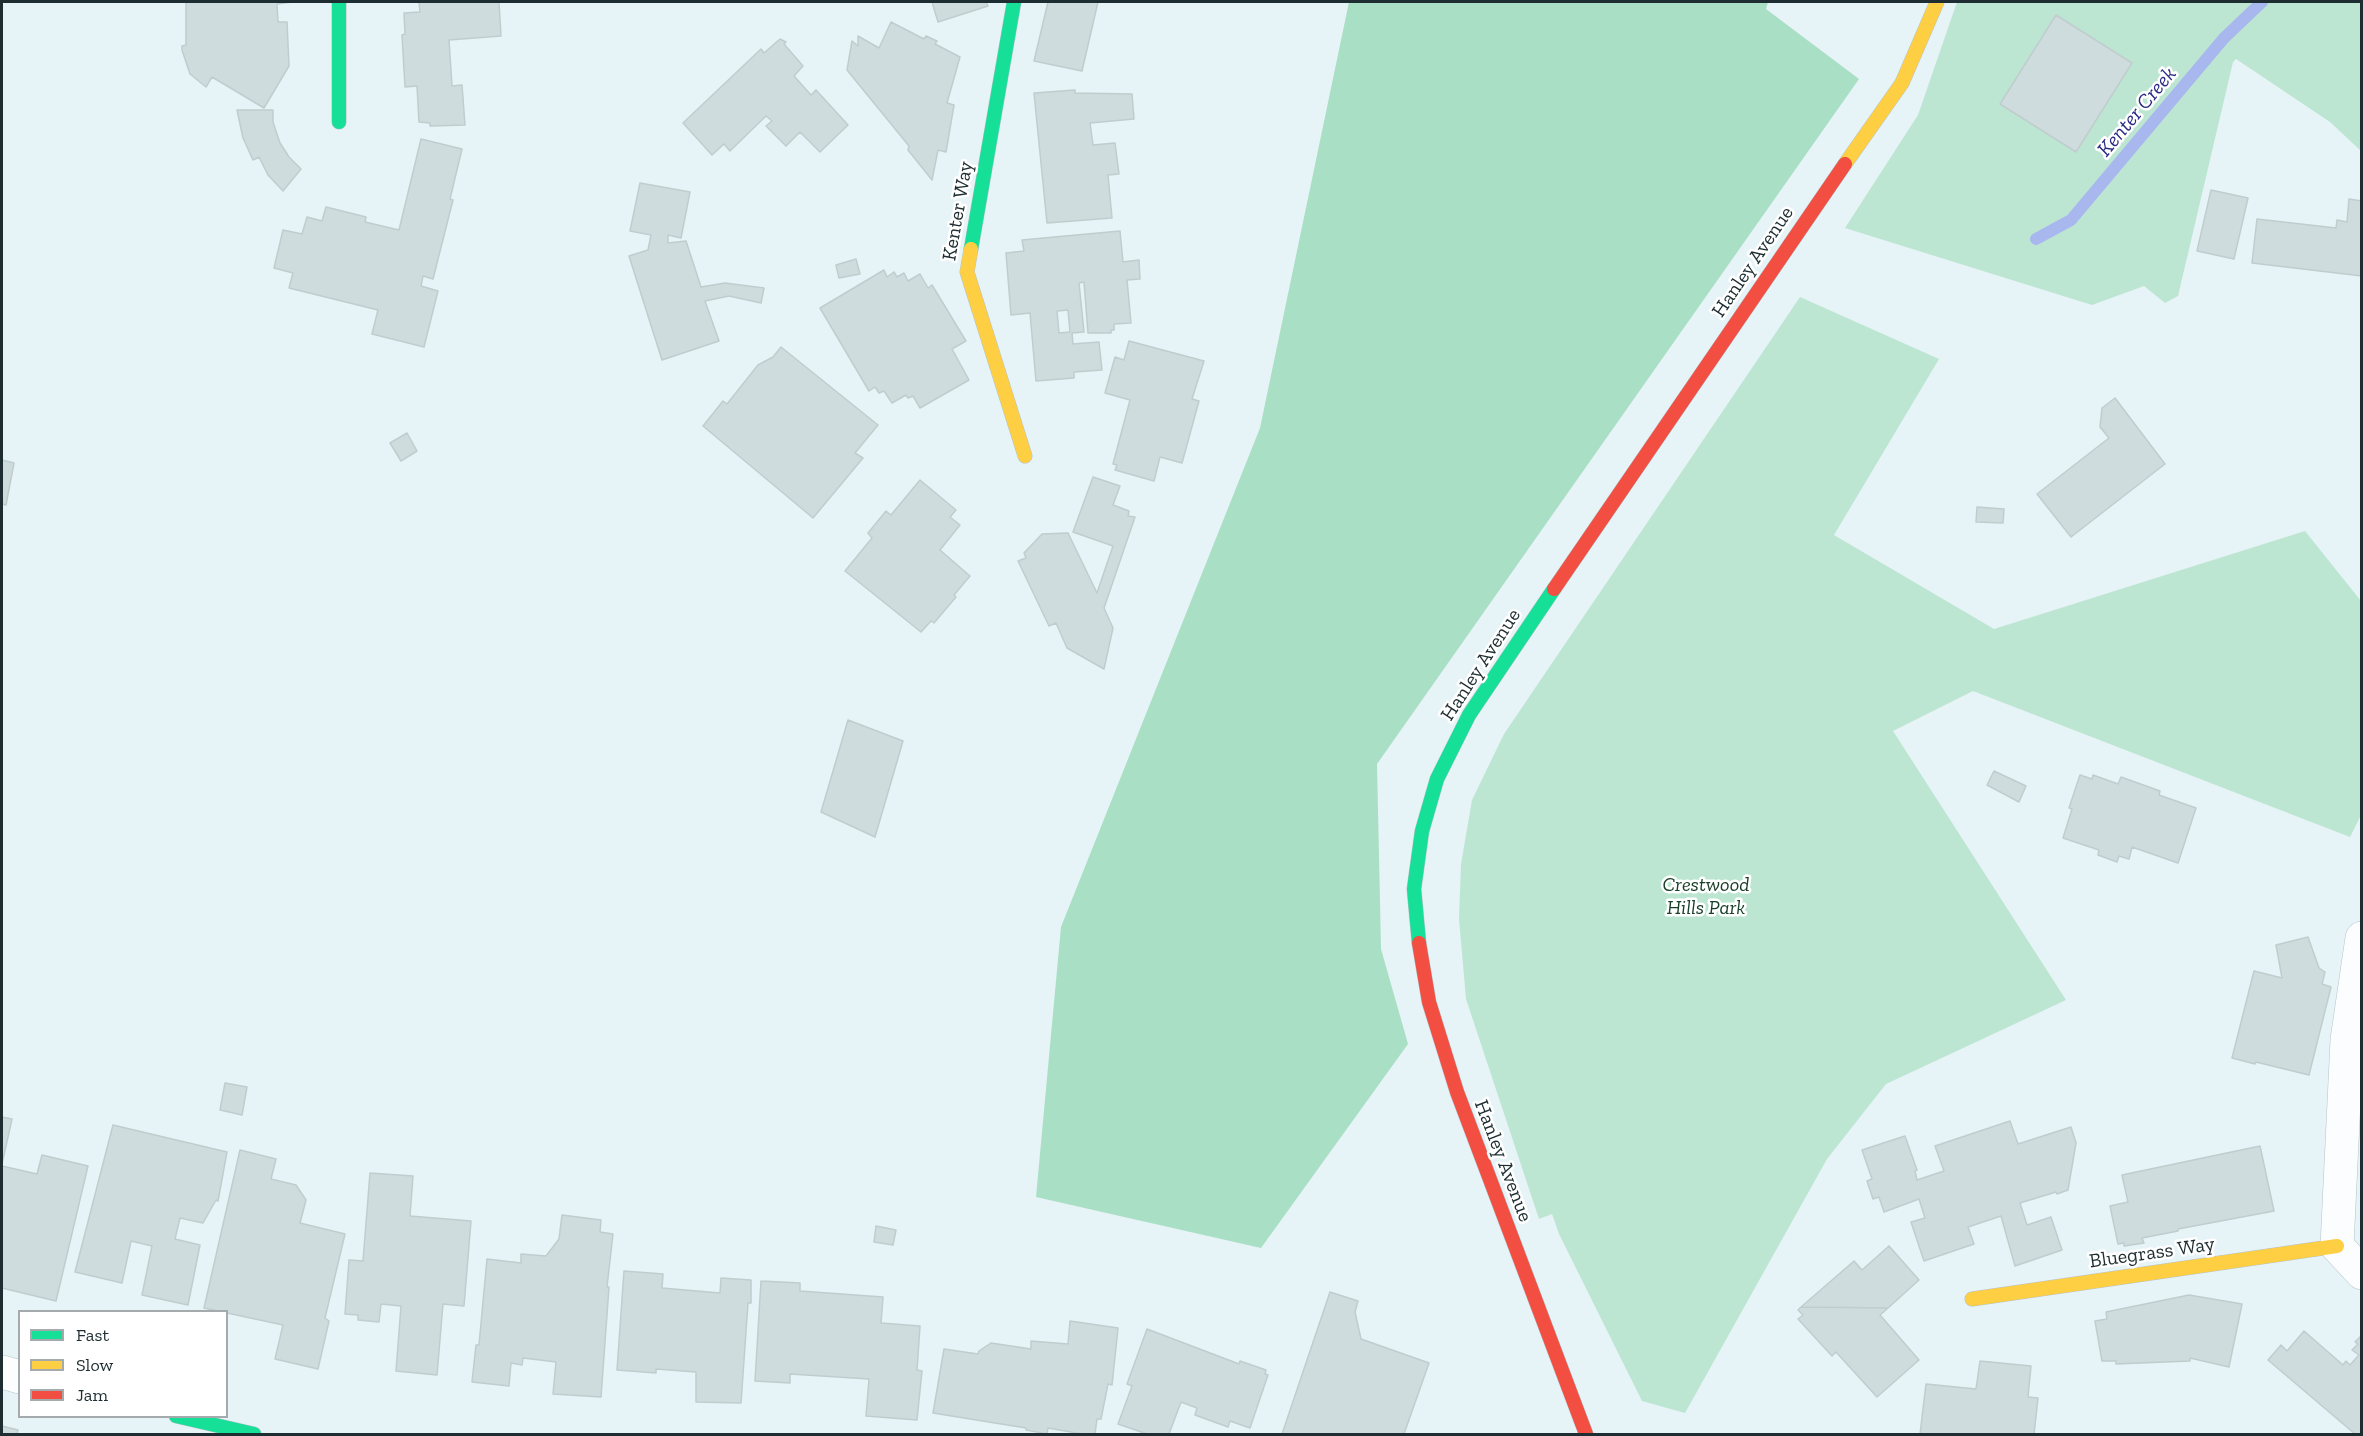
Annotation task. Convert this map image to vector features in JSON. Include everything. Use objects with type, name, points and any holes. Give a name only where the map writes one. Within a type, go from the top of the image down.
[{"type":"street","points":[[339,2],[339,122]]},
{"type":"street","name":"Kenter Way","points":[[1014,2],[967,272],[1025,456]]},
{"type":"street","name":"Hanley Avenue","points":[[1586,1434],[1456,1092],[1429,1002],[1418,939],[1414,889],[1422,831],[1437,779],[1469,715],[1796,234],[1902,83],[1937,2]]},
{"type":"street","points":[[2361,938],[2347,1040],[2337,1246],[2361,1273]]},
{"type":"street","name":"Bluegrass Way","points":[[1972,1299],[2337,1246]]},
{"type":"street","points":[[2,1372],[18,1376]]},
{"type":"street","points":[[185,1418],[254,1434]]},
{"type":"green space","points":[[1349,2],[1768,2],[1766,9],[1859,79],[1377,764],[1381,949],[1408,1044],[1261,1248],[1036,1197],[1061,927],[1260,428]]},
{"type":"green space","points":[[1957,2],[2361,2],[2361,151],[2330,122],[2236,59],[2233,62],[2178,296],[2165,303],[2144,286],[2092,305],[1845,228],[1918,115]]},
{"type":"green space","name":"Crestwood Hills Park","points":[[1800,297],[1939,359],[1834,535],[1994,629],[2305,531],[2361,601],[2361,815],[2350,837],[1973,691],[1893,731],[2066,1000],[1886,1084],[1827,1159],[1685,1413],[1642,1401],[1559,1234],[1552,1214],[1539,1219],[1466,999],[1459,919],[1461,864],[1472,800],[1504,734]]},
{"type":"building","points":[[186,2],[292,2],[277,4],[278,22],[287,22],[289,66],[264,108],[212,77],[206,87],[190,74],[182,50],[182,46],[186,45]]},
{"type":"building","points":[[419,2],[499,2],[501,36],[449,40],[452,86],[462,85],[465,125],[430,126],[430,123],[419,122],[417,86],[405,87],[402,35],[405,34],[404,13],[420,12]]},
{"type":"building","points":[[932,2],[986,2],[988,6],[938,22]]},
{"type":"building","points":[[1048,2],[1098,2],[1082,71],[1034,61]]},
{"type":"building","points":[[2056,15],[2132,63],[2076,152],[2000,104]]},
{"type":"building","points":[[891,22],[924,39],[926,36],[937,41],[935,44],[960,57],[947,103],[954,105],[946,152],[938,150],[932,180],[908,150],[909,146],[847,70],[852,41],[858,46],[858,36],[879,48]]},
{"type":"building","points":[[780,39],[786,42],[784,44],[803,66],[794,76],[811,95],[816,90],[848,125],[820,152],[800,132],[786,146],[766,126],[772,121],[766,116],[730,151],[724,144],[712,155],[683,123],[761,49],[764,53]]},
{"type":"building","points":[[1075,90],[1075,93],[1132,94],[1134,119],[1090,123],[1093,145],[1115,143],[1119,174],[1108,175],[1112,218],[1047,223],[1034,93]]},
{"type":"building","points":[[237,110],[273,110],[273,122],[280,143],[301,169],[283,191],[268,175],[259,157],[253,160],[243,138]]},
{"type":"building","points":[[421,139],[462,149],[450,199],[453,200],[433,279],[423,276],[421,286],[438,291],[424,347],[372,334],[378,310],[289,288],[293,273],[274,268],[283,230],[302,234],[307,217],[322,221],[326,207],[366,217],[365,222],[399,230]]},
{"type":"building","points":[[640,183],[690,192],[681,238],[668,235],[668,243],[686,241],[701,287],[725,283],[764,288],[761,303],[729,296],[705,301],[719,341],[662,360],[629,256],[648,250],[651,235],[630,231]]},
{"type":"building","points":[[2211,190],[2248,198],[2234,259],[2197,251]]},
{"type":"building","points":[[2349,199],[2362,201],[2362,276],[2252,263],[2257,219],[2336,228],[2337,220],[2347,222]]},
{"type":"building","points":[[1120,231],[1123,262],[1139,260],[1140,279],[1127,280],[1131,323],[1114,324],[1114,330],[1111,330],[1111,333],[1088,333],[1084,282],[1079,283],[1084,332],[1072,333],[1073,344],[1099,342],[1102,370],[1074,372],[1074,378],[1036,381],[1030,313],[1011,315],[1006,253],[1024,251],[1022,240]],"holes":[[[1068,310],[1070,332],[1059,333],[1057,311]]]},
{"type":"building","points":[[856,259],[860,274],[839,278],[836,265]]},
{"type":"building","points":[[884,270],[887,277],[894,272],[897,277],[904,273],[908,281],[920,274],[928,288],[932,285],[966,341],[952,349],[969,380],[920,408],[913,396],[908,398],[906,395],[892,403],[884,391],[879,393],[875,387],[869,391],[820,308]]},
{"type":"building","points":[[1129,341],[1204,361],[1192,399],[1199,401],[1182,463],[1160,457],[1154,481],[1115,470],[1117,465],[1113,464],[1130,400],[1105,393],[1115,357],[1124,360]]},
{"type":"building","points":[[781,347],[878,425],[855,453],[863,458],[813,518],[703,426],[723,401],[727,404],[758,365],[773,357]]},
{"type":"building","points":[[2115,398],[2165,464],[2071,537],[2037,494],[2109,438],[2100,427],[2102,408]]},
{"type":"building","points":[[407,433],[417,451],[401,461],[390,443]]},
{"type":"building","points":[[2,460],[14,463],[6,505],[2,504]]},
{"type":"building","points":[[1093,477],[1120,486],[1113,505],[1129,511],[1128,516],[1135,517],[1104,608],[1113,628],[1104,669],[1067,648],[1056,623],[1049,626],[1018,561],[1026,558],[1024,553],[1042,534],[1068,533],[1097,593],[1113,546],[1073,532]]},
{"type":"building","points":[[920,480],[956,510],[950,517],[960,525],[940,550],[970,576],[934,623],[931,621],[921,632],[845,571],[872,538],[868,533],[886,511],[891,515]]},
{"type":"building","points":[[1977,507],[2004,509],[2003,523],[1976,522]]},
{"type":"building","points":[[848,720],[903,741],[875,837],[821,812]]},
{"type":"building","points":[[1994,771],[2026,786],[2019,802],[1987,785]]},
{"type":"building","points":[[2080,775],[2092,779],[2093,775],[2118,784],[2121,777],[2160,791],[2159,795],[2196,808],[2178,863],[2132,847],[2129,859],[2119,856],[2117,862],[2098,855],[2099,850],[2063,838],[2072,809],[2069,808]]},
{"type":"building","points":[[2308,937],[2319,968],[2325,972],[2322,984],[2331,987],[2309,1075],[2232,1058],[2254,971],[2282,978],[2276,945]]},
{"type":"building","points":[[225,1083],[247,1087],[242,1115],[220,1110]]},
{"type":"building","points":[[2,1117],[12,1119],[2,1164]]},
{"type":"building","points":[[2010,1121],[2018,1144],[2071,1127],[2076,1143],[2068,1190],[2020,1203],[2027,1225],[2051,1217],[2062,1250],[2015,1266],[2001,1216],[1968,1227],[1974,1244],[1924,1261],[1911,1222],[1925,1218],[1919,1199],[1884,1212],[1879,1197],[1873,1199],[1867,1181],[1872,1179],[1862,1150],[1905,1136],[1917,1170],[1915,1171],[1917,1180],[1944,1171],[1935,1146]]},
{"type":"building","points":[[113,1125],[227,1152],[218,1201],[216,1200],[203,1223],[180,1218],[175,1239],[200,1245],[188,1305],[142,1295],[152,1246],[131,1241],[122,1283],[75,1272]]},
{"type":"building","points":[[2260,1146],[2274,1211],[2178,1229],[2178,1231],[2142,1238],[2144,1243],[2124,1246],[2124,1243],[2118,1244],[2110,1206],[2128,1202],[2122,1175]]},
{"type":"building","points":[[240,1150],[276,1159],[271,1179],[296,1185],[306,1200],[300,1223],[345,1234],[325,1318],[329,1321],[318,1369],[275,1359],[283,1325],[228,1313],[228,1310],[204,1308]]},
{"type":"building","points":[[42,1155],[88,1166],[56,1301],[2,1288],[2,1166],[37,1174]]},
{"type":"building","points":[[370,1173],[413,1176],[410,1216],[471,1221],[464,1306],[443,1304],[437,1375],[396,1371],[401,1306],[381,1304],[379,1322],[358,1320],[358,1315],[345,1314],[349,1260],[363,1261]]},
{"type":"building","points":[[562,1215],[601,1220],[600,1232],[613,1234],[607,1287],[609,1287],[601,1397],[553,1394],[556,1362],[523,1358],[522,1365],[511,1363],[509,1386],[472,1382],[476,1345],[479,1345],[487,1259],[521,1263],[521,1254],[546,1256],[559,1239]]},
{"type":"building","points":[[876,1226],[896,1230],[893,1245],[874,1242]]},
{"type":"building","points":[[1889,1246],[1919,1280],[1888,1308],[1801,1307],[1854,1261],[1862,1270]]},
{"type":"building","points":[[624,1271],[663,1274],[662,1288],[720,1293],[721,1278],[751,1280],[751,1303],[748,1303],[741,1403],[696,1402],[696,1372],[656,1369],[656,1373],[617,1370]]},
{"type":"building","points":[[761,1281],[800,1283],[800,1291],[883,1297],[881,1323],[920,1326],[917,1370],[922,1371],[917,1420],[866,1416],[869,1379],[790,1374],[790,1383],[755,1381]]},
{"type":"building","points":[[1330,1292],[1358,1301],[1355,1312],[1361,1339],[1429,1363],[1404,1434],[1282,1434]]},
{"type":"building","points":[[2189,1295],[2242,1304],[2229,1367],[2190,1358],[2190,1361],[2116,1364],[2116,1361],[2102,1361],[2095,1321],[2107,1319],[2106,1312]]},
{"type":"building","points":[[1801,1307],[1888,1308],[1880,1315],[1919,1360],[1877,1397],[1836,1352],[1832,1356],[1798,1319],[1803,1315],[1798,1310]]},
{"type":"building","points":[[1070,1321],[1118,1328],[1112,1385],[1108,1384],[1101,1419],[1097,1419],[1095,1434],[1048,1428],[1047,1434],[1026,1430],[1026,1428],[933,1413],[944,1349],[978,1354],[991,1343],[1031,1349],[1031,1341],[1068,1344]]},
{"type":"building","points":[[1147,1329],[1239,1364],[1240,1361],[1266,1370],[1265,1374],[1268,1375],[1250,1428],[1230,1421],[1228,1427],[1195,1415],[1197,1408],[1181,1402],[1169,1434],[1147,1434],[1118,1424],[1132,1386],[1127,1384]]},
{"type":"building","points":[[2304,1331],[2343,1365],[2346,1361],[2350,1365],[2359,1355],[2352,1350],[2358,1344],[2355,1342],[2362,1335],[2362,1434],[2355,1434],[2268,1360],[2281,1345],[2287,1351]]},
{"type":"building","points":[[1980,1361],[2031,1366],[2028,1397],[2038,1398],[2034,1434],[1920,1434],[1926,1384],[1976,1389]]},
{"type":"building","points":[[2,1426],[18,1430],[17,1434],[2,1434]]},
{"type":"waterway","name":"Kenter Creek","points":[[2036,239],[2071,220],[2224,38],[2262,2]]},
{"type":"traffic: fast","points":[[339,2],[339,122]]},
{"type":"traffic: fast","points":[[971,249],[1014,2]]},
{"type":"traffic: fast","points":[[1419,943],[1414,889],[1422,831],[1437,779],[1469,715],[1554,589]]},
{"type":"traffic: fast","points":[[185,1418],[254,1434]]},
{"type":"traffic: slow","points":[[1845,164],[1902,83],[1937,2]]},
{"type":"traffic: slow","points":[[971,249],[967,272],[1025,456]]},
{"type":"traffic: slow","points":[[1972,1299],[2337,1246]]},
{"type":"traffic: jam","points":[[1554,589],[1845,164]]},
{"type":"traffic: jam","points":[[1419,943],[1429,1002],[1457,1092],[1586,1434]]}]
